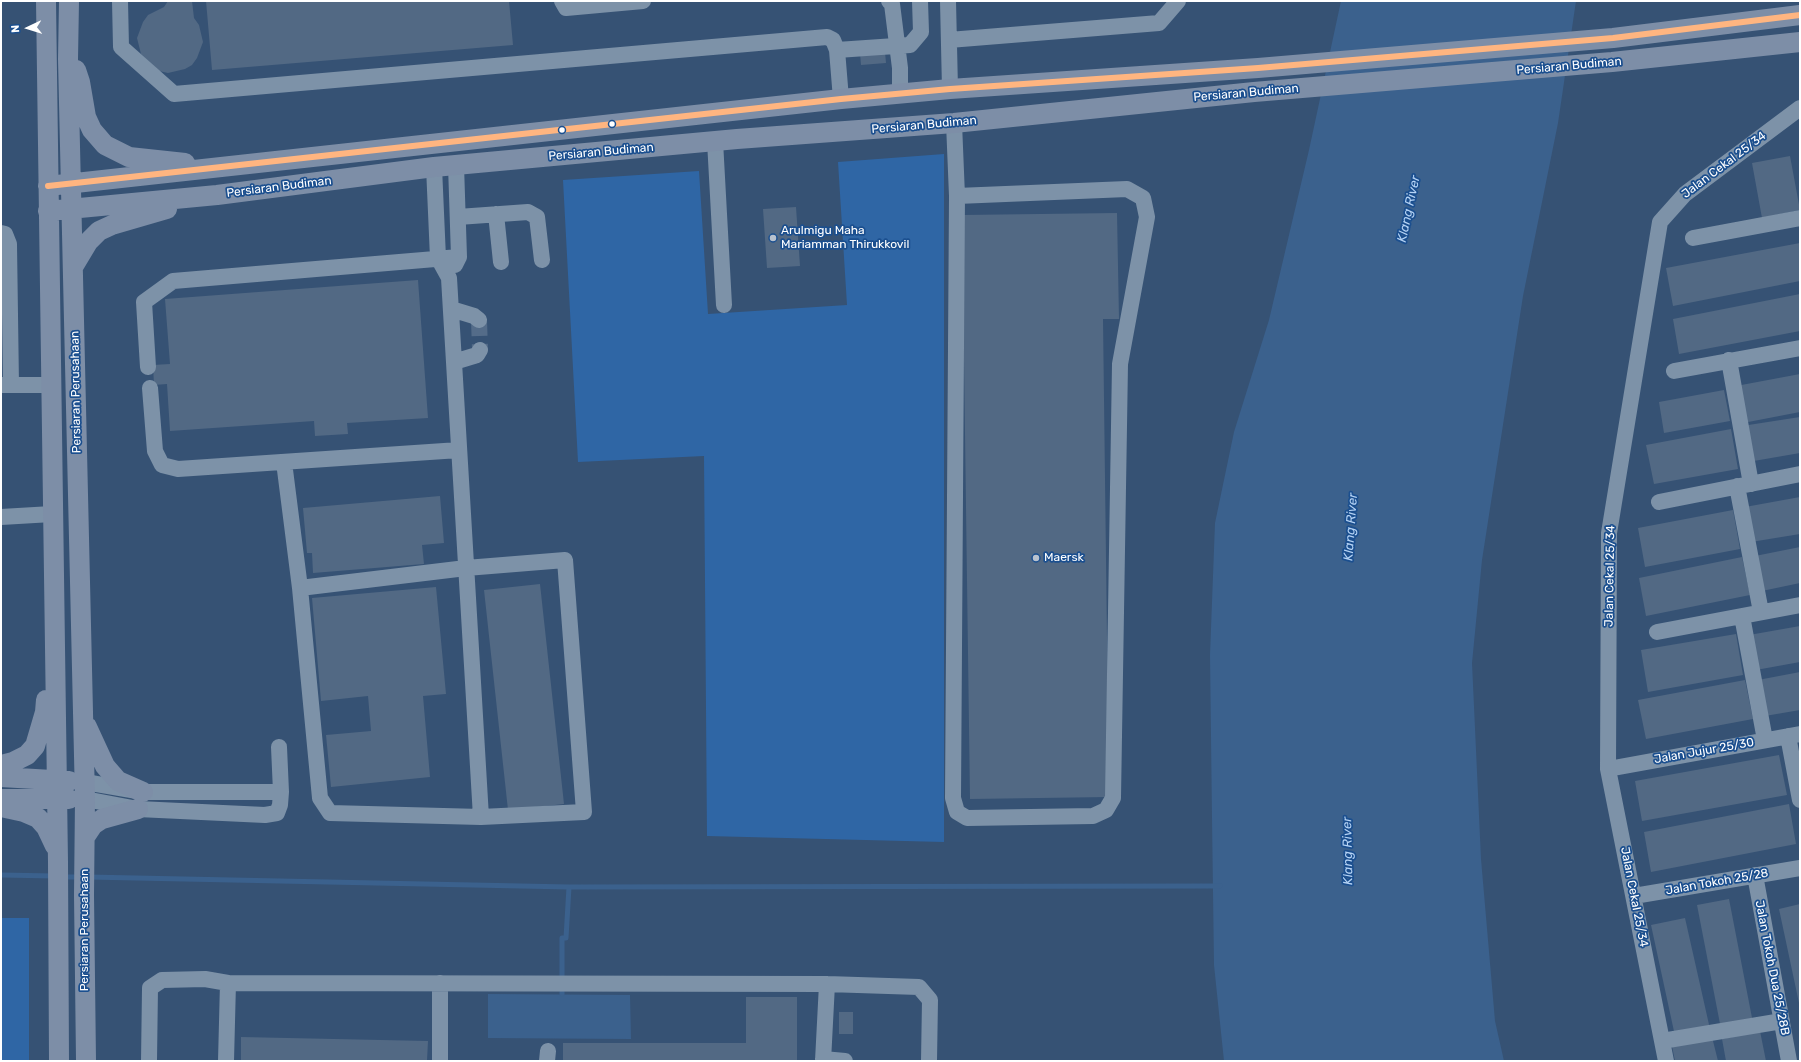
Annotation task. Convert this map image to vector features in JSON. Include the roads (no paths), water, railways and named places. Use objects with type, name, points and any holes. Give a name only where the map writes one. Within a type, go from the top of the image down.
[{"type":"main road","name":"Persiaran Perusahaan","points":[[46,1],[58,857],[59,1061]]},
{"type":"main road","name":"Persiaran Perusahaan","points":[[69,1],[68,59],[71,209],[85,790],[84,895],[86,1061]]},
{"type":"main road","name":"Persiaran Budiman","points":[[48,186],[841,99],[950,89],[1258,68],[1613,38],[1800,14]]},
{"type":"main road","name":"Persiaran Budiman","points":[[48,211],[218,195],[434,167],[715,141],[954,123],[1254,92],[1612,62],[1800,42]]},
{"type":"main road","points":[[68,59],[74,67],[80,82],[86,117],[92,130],[105,145],[129,157],[223,167]]},
{"type":"main road","points":[[73,267],[88,242],[99,231],[112,224],[218,195]]},
{"type":"main road","points":[[1,765],[13,762],[27,755],[35,746],[45,712],[54,603]]},
{"type":"main road","points":[[83,718],[105,766],[118,781],[140,801],[102,819],[93,825],[84,847]]},
{"type":"main road","points":[[1,777],[56,790]]},
{"type":"main road","points":[[1,799],[56,790],[85,790]]},
{"type":"main road","points":[[1,807],[24,812],[38,818],[46,827],[58,857]]},
{"type":"street","points":[[120,1],[120,47],[174,94],[827,37],[833,40],[837,50],[841,99]]},
{"type":"street","points":[[562,1],[566,8],[643,1]]},
{"type":"street","points":[[889,1],[892,4],[900,94]]},
{"type":"street","points":[[837,50],[910,45],[921,32],[920,1]]},
{"type":"street","points":[[948,1],[950,89]]},
{"type":"street","points":[[949,40],[1159,23],[1178,1]]},
{"type":"street","name":"Jalan Cekal 25/34","points":[[1666,1061],[1608,769],[1609,533],[1660,222],[1685,194],[1800,108]]},
{"type":"street","points":[[954,123],[957,196],[955,805],[957,812],[967,818],[1093,816],[1106,810],[1113,798],[1120,364],[1147,217],[1143,198],[1127,189],[957,196]]},
{"type":"street","points":[[715,141],[724,305]]},
{"type":"street","points":[[449,278],[458,257],[456,165]]},
{"type":"street","points":[[434,167],[438,258],[449,278],[481,817]]},
{"type":"street","points":[[458,217],[528,212],[537,217],[542,260]]},
{"type":"street","points":[[496,214],[501,262]]},
{"type":"street","points":[[1693,238],[1800,218]]},
{"type":"street","points":[[1,233],[5,234],[8,244],[6,385],[51,385]]},
{"type":"street","points":[[148,367],[144,302],[173,281],[458,257]]},
{"type":"street","points":[[451,309],[474,316],[479,320]]},
{"type":"street","points":[[1674,371],[1800,348]]},
{"type":"street","points":[[454,362],[477,355],[480,350]]},
{"type":"street","points":[[1729,360],[1761,612]]},
{"type":"street","points":[[150,388],[155,451],[162,465],[178,470],[459,450]]},
{"type":"street","points":[[284,462],[300,588],[320,798],[330,813],[481,817],[584,812],[565,560],[466,568],[300,588]]},
{"type":"street","points":[[1659,502],[1800,474]]},
{"type":"street","points":[[1,517],[52,514]]},
{"type":"street","points":[[1657,632],[1800,605]]},
{"type":"street","points":[[1742,616],[1765,740]]},
{"type":"street","points":[[1794,735],[1800,800]]},
{"type":"street","name":"Jalan Jujur 25/30","points":[[1608,769],[1794,735]]},
{"type":"street","points":[[85,790],[140,801],[265,815],[277,813],[280,805],[281,792],[279,747]]},
{"type":"street","points":[[140,801],[281,792]]},
{"type":"street","name":"Jalan Tokoh 25/28","points":[[1634,896],[1800,868]]},
{"type":"street","name":"Jalan Tokoh Dua 25/28B","points":[[1755,875],[1789,1061]]},
{"type":"street","points":[[149,1061],[150,988],[162,980],[205,979],[228,983],[827,984],[919,987],[930,1000],[929,1061]]},
{"type":"street","points":[[226,1061],[228,983]]},
{"type":"street","points":[[440,983],[440,1061]]},
{"type":"street","points":[[827,984],[823,1060],[845,1061]]},
{"type":"street","points":[[1662,1041],[1782,1021]]},
{"type":"water","name":"Klang River","points":[[1341,1],[1576,1],[1558,123],[1523,296],[1482,560],[1472,663],[1481,859],[1495,1021],[1504,1061],[1224,1061],[1214,965],[1210,655],[1215,523],[1234,432],[1269,320],[1309,150]]},
{"type":"water","points":[[488,994],[630,995],[631,1039],[488,1038]]},
{"type":"waterway","points":[[1,875],[54,876]]},
{"type":"waterway","points":[[62,877],[80,877]]},
{"type":"waterway","points":[[88,877],[569,887],[1220,886]]},
{"type":"waterway","points":[[562,994],[562,938],[566,938],[569,887]]},
{"type":"tunnel","points":[[479,320],[480,350]]},
{"type":"place","name":"Arulmigu Maha Mariamman Thirukkovil","points":[[773,238]]},
{"type":"place","name":"Maersk","points":[[1036,558]]}]
